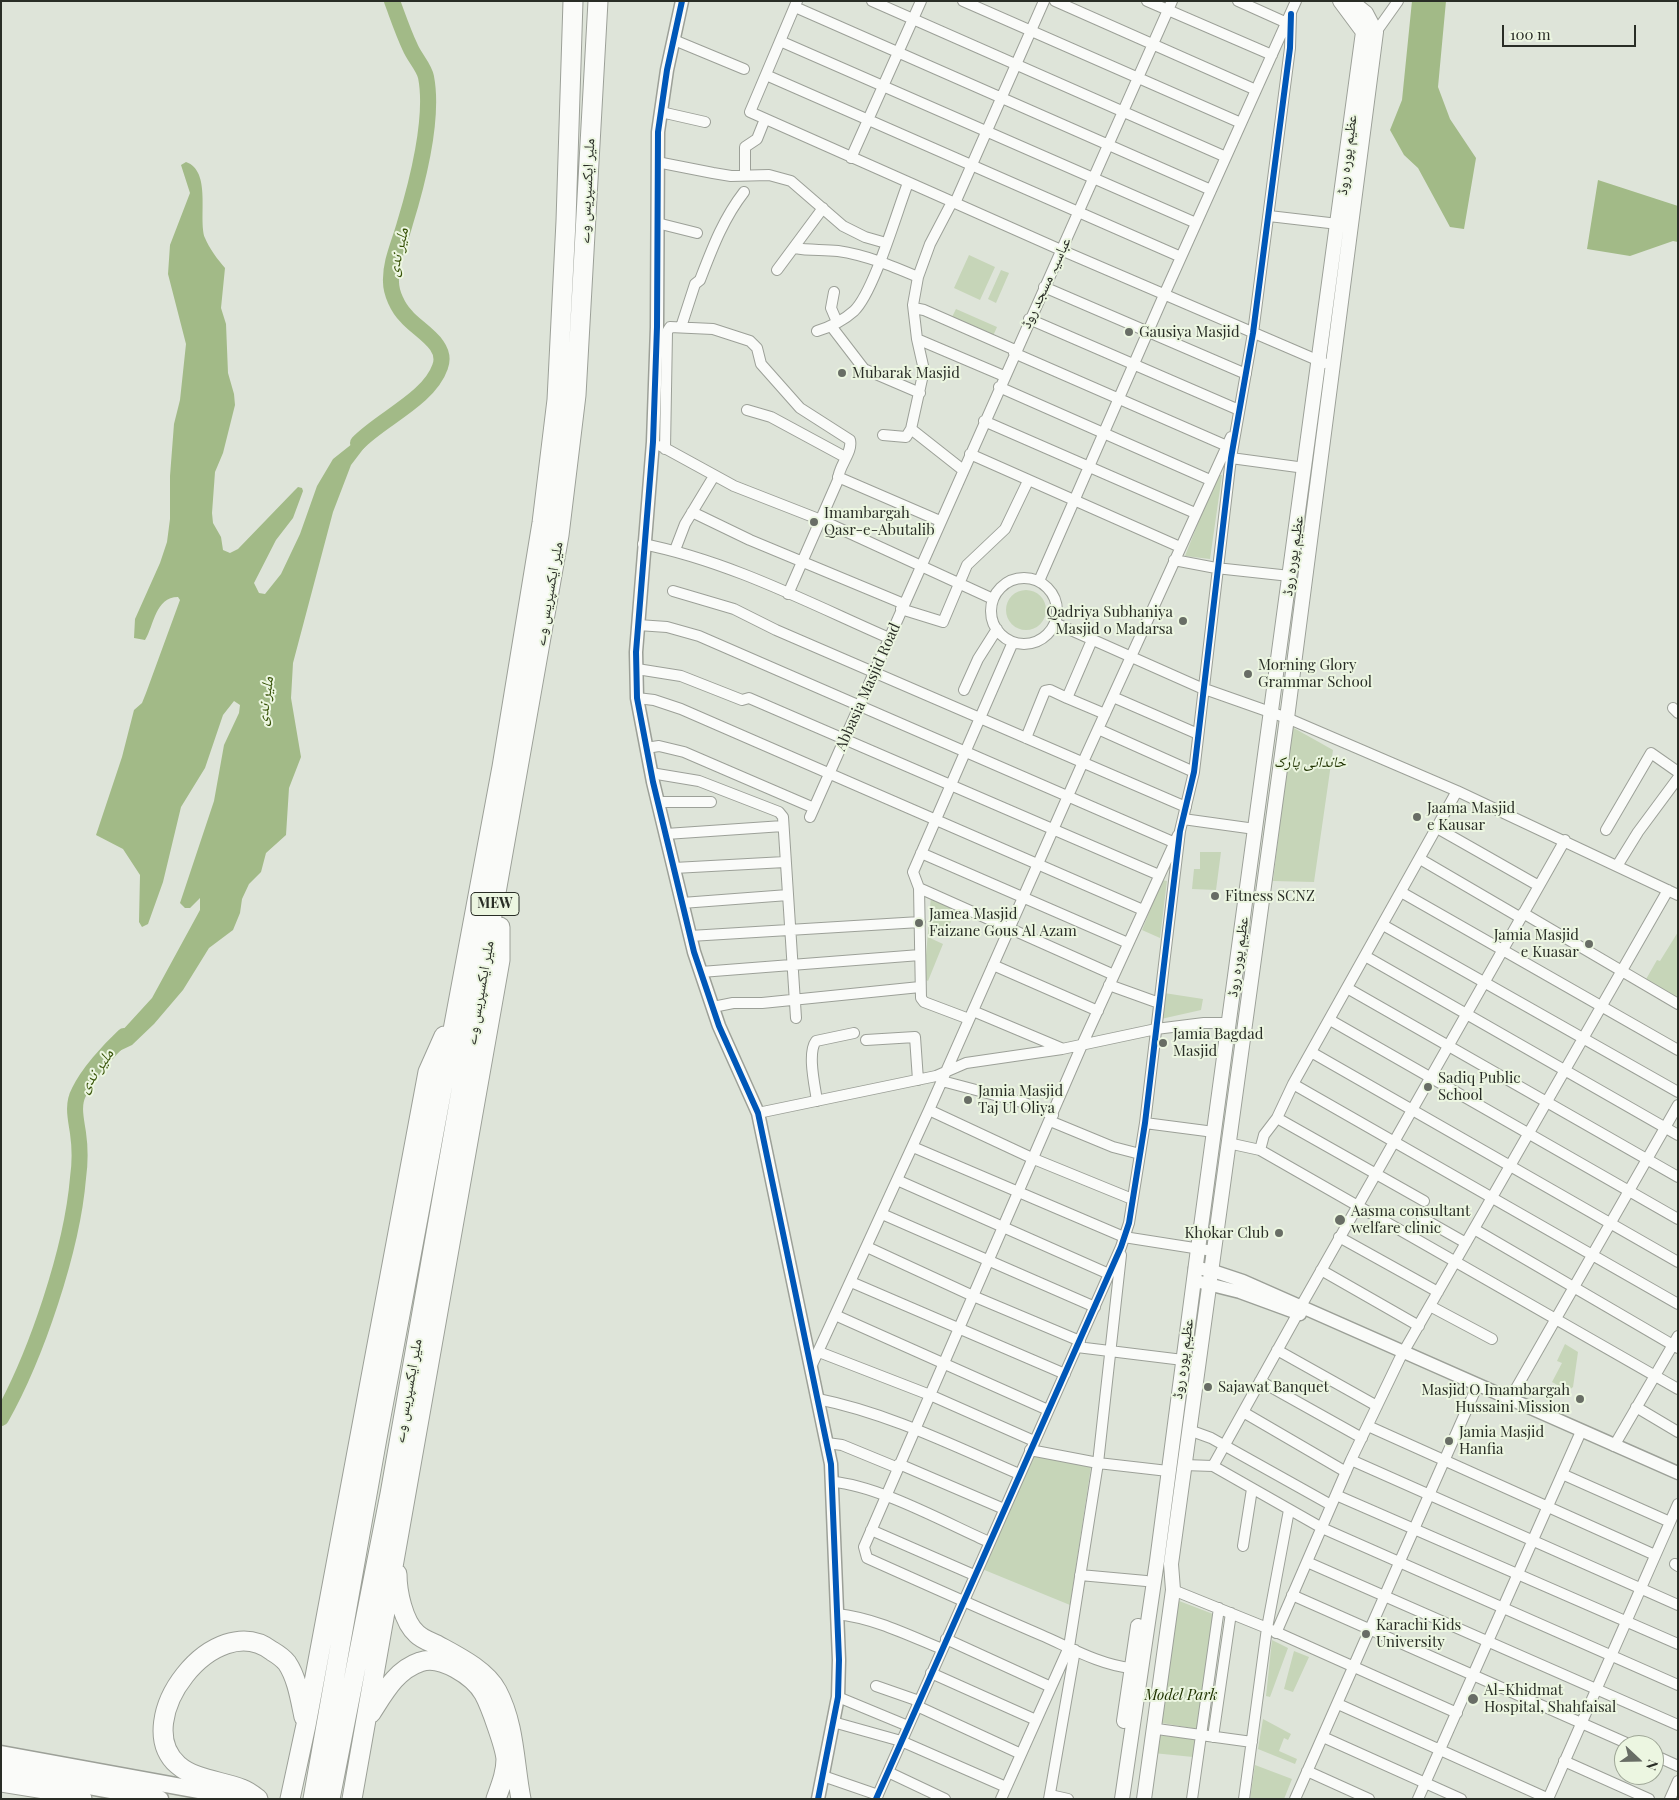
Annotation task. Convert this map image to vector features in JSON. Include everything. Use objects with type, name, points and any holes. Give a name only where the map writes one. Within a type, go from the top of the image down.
[{"type":"highway","name":"ملیر ایکسپریس وے","points":[[313,1799],[376,1438],[502,767],[542,524],[557,400],[566,221],[573,1]]},
{"type":"highway","name":"ملیر ایکسپریس وے","points":[[330,1799],[390,1494],[559,535],[576,395],[598,1]]},
{"type":"highway","points":[[352,1799],[395,1543],[500,960],[501,866]]},
{"type":"highway","points":[[290,1799],[306,1725],[428,1072],[457,1008]]},
{"type":"highway","points":[[395,1543],[398,1593],[405,1614],[416,1634],[462,1659],[482,1674],[496,1690],[513,1741],[521,1799]]},
{"type":"highway","points":[[258,1799],[244,1789],[193,1774],[178,1765],[166,1749],[163,1731],[165,1709],[176,1688],[196,1664],[213,1648],[229,1641],[245,1640],[264,1645],[286,1661],[292,1674],[306,1725]]},
{"type":"highway","points":[[366,1722],[388,1687],[405,1670],[421,1661],[442,1662],[459,1670],[484,1693],[506,1757],[504,1778],[496,1799]]},
{"type":"highway","points":[[1,1782],[63,1792],[82,1799]]},
{"type":"main road","points":[[1340,1],[1370,32]]},
{"type":"main road","points":[[1351,1],[1366,13],[1370,32]]},
{"type":"main road","name":"عظیم پورہ روڈ","points":[[1114,1799],[1130,1668],[1159,1590],[1164,1563],[1168,1471],[1194,1275],[1305,468],[1326,364],[1338,224],[1370,32]]},
{"type":"main road","name":"عظیم پورہ روڈ","points":[[1144,1799],[1159,1590],[1189,1430],[1287,718],[1326,364],[1370,32]]},
{"type":"main road","points":[[1122,1799],[1159,1590]]},
{"type":"main road","points":[[1138,1799],[1159,1590]]},
{"type":"main road","points":[[1,1754],[248,1799]]},
{"type":"main road","points":[[1,1770],[160,1799]]},
{"type":"street","points":[[682,1],[661,112],[656,223],[657,327],[653,442],[643,544],[636,669],[637,698],[651,773],[690,936],[713,1007],[758,1113],[818,1399],[833,1482],[838,1697],[818,1799]]},
{"type":"street","points":[[872,1],[1226,157]]},
{"type":"street","points":[[851,158],[921,1]]},
{"type":"street","points":[[963,1],[1241,123]]},
{"type":"street","points":[[883,435],[906,437],[911,429],[924,370],[917,339],[914,308],[918,277],[930,244],[972,165],[1044,1]]},
{"type":"street","points":[[1055,1],[1256,90]]},
{"type":"street","points":[[1147,1],[1170,6],[1272,56]]},
{"type":"street","points":[[1238,1],[1289,18]]},
{"type":"street","points":[[1039,581],[1164,295],[1296,1]]},
{"type":"street","points":[[1370,32],[1398,1]]},
{"type":"street","points":[[1211,190],[898,52],[796,4],[750,112],[1061,250],[1326,364]]},
{"type":"street","name":"عباسیہ مسجد روڈ","points":[[920,566],[1170,6]]},
{"type":"street","points":[[1068,1799],[1050,1797],[1072,1648],[1080,1575],[1098,1463],[1123,1242],[1145,1123],[1180,831],[1194,772],[1205,689],[1216,568],[1231,458],[1253,333],[1290,48],[1289,18]]},
{"type":"street","points":[[674,40],[744,69]]},
{"type":"street","points":[[780,41],[1092,180],[1196,223]]},
{"type":"street","points":[[766,75],[1181,257]]},
{"type":"street","points":[[661,112],[705,122]]},
{"type":"street","points":[[745,175],[745,147],[757,139],[765,119]]},
{"type":"street","points":[[658,162],[713,173],[769,175],[791,181],[850,230],[865,238],[886,243]]},
{"type":"street","points":[[817,331],[834,324],[853,312],[860,303],[879,261],[908,182]]},
{"type":"street","points":[[681,327],[695,284],[700,280],[720,230],[730,210],[744,192]]},
{"type":"street","points":[[777,270],[823,208]]},
{"type":"street","points":[[1268,216],[1338,224]]},
{"type":"street","points":[[656,223],[697,233]]},
{"type":"street","points":[[795,248],[807,251],[837,251],[879,261],[918,277]]},
{"type":"street","points":[[1044,286],[1246,374]]},
{"type":"street","points":[[834,292],[832,308],[834,324],[864,369],[920,392]]},
{"type":"street","points":[[914,308],[929,312],[1226,446]]},
{"type":"street","points":[[1029,319],[1239,410]]},
{"type":"street","points":[[666,449],[668,332],[670,327],[713,329],[755,344],[761,364],[800,408],[850,440],[851,446],[838,471],[838,477],[821,520],[788,594]]},
{"type":"street","points":[[917,339],[1004,376]]},
{"type":"street","points":[[999,387],[1210,480]]},
{"type":"street","points":[[748,410],[770,417],[845,457]]},
{"type":"street","points":[[984,421],[1195,513]]},
{"type":"street","points":[[811,1367],[913,1147],[1083,762],[1210,480],[1236,427]]},
{"type":"street","points":[[911,429],[962,470]]},
{"type":"street","points":[[653,442],[734,486],[821,520],[994,599]]},
{"type":"street","points":[[970,454],[1074,502],[1180,547]]},
{"type":"street","points":[[1231,458],[1305,468]]},
{"type":"street","points":[[676,550],[684,524],[714,476]]},
{"type":"street","points":[[838,477],[940,521]]},
{"type":"street","points":[[692,512],[750,540],[803,561],[902,607],[943,622],[958,583],[972,558],[1005,528],[1028,481]]},
{"type":"street","points":[[643,544],[676,550],[744,575],[889,638]]},
{"type":"street","points":[[1174,560],[1216,568],[1290,576]]},
{"type":"street","name":"Abbasia Masjid Road","points":[[646,748],[659,746],[684,752],[812,812],[920,566]]},
{"type":"street","points":[[1026,578],[1039,581],[1053,594],[1057,613],[1055,623],[1042,638],[1033,643],[1013,642],[1004,637],[997,629],[991,609],[994,599],[999,589],[1007,582],[1026,578]]},
{"type":"street","points":[[673,592],[734,609],[1186,807]]},
{"type":"street","points":[[1055,623],[1205,689],[1287,718],[1457,790],[1673,893],[1622,972],[1402,1354],[1351,1460],[1292,1595],[1271,1630]]},
{"type":"street","points":[[638,625],[667,627],[699,636],[1173,842]]},
{"type":"street","points":[[964,690],[978,659],[997,629]]},
{"type":"street","points":[[1068,698],[1092,640]]},
{"type":"street","points":[[1013,642],[913,872],[919,888],[921,998],[924,1002],[971,1015],[1062,1049]]},
{"type":"street","points":[[636,669],[681,676],[742,700],[749,698],[1159,875]]},
{"type":"street","points":[[1026,738],[1045,691],[1050,690],[1105,714]]},
{"type":"street","points":[[1113,696],[1198,734]]},
{"type":"street","points":[[637,698],[654,700],[681,709],[1143,910]]},
{"type":"street","points":[[1098,729],[1194,772]]},
{"type":"street","points":[[1606,830],[1652,753],[1678,772]]},
{"type":"street","points":[[651,773],[685,777],[732,792],[779,812],[783,817],[796,1018]]},
{"type":"street","points":[[1618,866],[1638,832],[1678,778]]},
{"type":"street","points":[[1260,1150],[1264,1135],[1277,1118],[1293,1084],[1457,790]]},
{"type":"street","points":[[658,802],[711,802]]},
{"type":"street","points":[[1183,819],[1255,829]]},
{"type":"street","points":[[666,834],[783,826]]},
{"type":"street","points":[[1437,828],[1539,886]]},
{"type":"street","points":[[1130,1668],[1120,1667],[1072,1648],[867,1558],[864,1547],[1082,1045],[1173,842],[1180,831]]},
{"type":"street","points":[[1212,1466],[1357,1205],[1565,840]]},
{"type":"street","points":[[920,853],[1128,944]]},
{"type":"street","points":[[1420,859],[1678,1004]]},
{"type":"street","points":[[674,868],[786,862]]},
{"type":"street","points":[[919,888],[1114,975]]},
{"type":"street","points":[[1401,892],[1678,1050]]},
{"type":"street","points":[[682,903],[788,895]]},
{"type":"street","points":[[690,936],[920,922]]},
{"type":"street","points":[[1383,925],[1678,1092]]},
{"type":"street","points":[[701,972],[920,955]]},
{"type":"street","points":[[1365,956],[1678,1136]]},
{"type":"street","points":[[993,965],[1098,1011]]},
{"type":"street","points":[[1109,985],[1159,1003]]},
{"type":"street","points":[[713,1007],[733,1003],[762,1003],[920,987]]},
{"type":"street","points":[[1347,988],[1678,1177]]},
{"type":"street","points":[[1330,1020],[1678,1219]]},
{"type":"street","points":[[758,1113],[944,1076],[966,1063],[1062,1049],[1156,1029],[1204,1023],[1229,1023]]},
{"type":"street","points":[[817,1101],[811,1054],[813,1044],[816,1041],[854,1033]]},
{"type":"street","points":[[866,1040],[915,1037],[918,1080]]},
{"type":"street","points":[[1312,1052],[1678,1262]]},
{"type":"street","points":[[944,1076],[1025,1103],[1051,1118],[1113,1147],[1140,1154]]},
{"type":"street","points":[[1293,1084],[1678,1304]]},
{"type":"street","points":[[1510,1398],[1678,1105]]},
{"type":"street","points":[[929,1110],[1034,1159],[1132,1199]]},
{"type":"street","points":[[1277,1118],[1424,1201]]},
{"type":"street","points":[[1145,1123],[1214,1132]]},
{"type":"street","points":[[1228,1143],[1260,1150],[1556,1318],[1678,1390]]},
{"type":"street","points":[[913,1147],[1123,1242],[1213,1251]]},
{"type":"street","points":[[897,1180],[1109,1274]]},
{"type":"street","points":[[882,1214],[1095,1307]]},
{"type":"street","points":[[1422,1218],[1466,1243]]},
{"type":"street","points":[[1474,1229],[1676,1343],[1614,1446]]},
{"type":"street","points":[[1339,1237],[1438,1292]]},
{"type":"street","points":[[823,1776],[877,1797],[1123,1242]]},
{"type":"street","points":[[867,1248],[1079,1344],[1110,1353],[1183,1360]]},
{"type":"street","points":[[1321,1270],[1418,1326]]},
{"type":"street","points":[[1194,1275],[1243,1281],[1300,1309],[1678,1480]]},
{"type":"street","points":[[851,1282],[1065,1374]]},
{"type":"street","points":[[1430,1306],[1492,1339]]},
{"type":"street","points":[[835,1315],[1048,1410]]},
{"type":"street","points":[[1277,1350],[1377,1406]]},
{"type":"street","points":[[819,1352],[930,1395],[1032,1446],[1098,1463],[1168,1471]]},
{"type":"street","points":[[1260,1382],[1362,1438]]},
{"type":"street","points":[[1476,1388],[1510,1398],[1678,1473]]},
{"type":"street","points":[[1295,1799],[1476,1388]]},
{"type":"street","points":[[818,1399],[850,1406],[914,1429],[1019,1474]]},
{"type":"street","points":[[1636,1407],[1678,1432]]},
{"type":"street","points":[[1243,1412],[1346,1472]]},
{"type":"street","points":[[1368,1426],[1655,1555]]},
{"type":"street","points":[[1189,1430],[1211,1438],[1334,1500],[1414,1529],[1678,1644]]},
{"type":"street","points":[[1418,1799],[1579,1436]]},
{"type":"street","points":[[826,1443],[842,1445],[1004,1508]]},
{"type":"street","points":[[1351,1460],[1678,1604]]},
{"type":"street","points":[[1184,1464],[1212,1466],[1322,1528],[1678,1685]]},
{"type":"street","points":[[1562,1474],[1670,1522]]},
{"type":"street","points":[[833,1482],[854,1486],[885,1496],[989,1542]]},
{"type":"street","points":[[1243,1546],[1252,1489]]},
{"type":"street","points":[[1338,1704],[1549,1799],[1580,1723],[1678,1504]]},
{"type":"street","points":[[1244,1799],[1289,1510]]},
{"type":"street","points":[[871,1530],[974,1575]]},
{"type":"street","points":[[1307,1562],[1678,1725]]},
{"type":"street","points":[[1080,1575],[1159,1590],[1219,1608],[1457,1713]]},
{"type":"street","points":[[1292,1595],[1614,1738]]},
{"type":"street","points":[[1192,1799],[1219,1608]]},
{"type":"street","points":[[1213,1737],[1231,1613]]},
{"type":"street","points":[[837,1614],[856,1616],[944,1644],[1051,1688]]},
{"type":"street","points":[[1001,1799],[1051,1688],[1072,1648]]},
{"type":"street","points":[[931,1673],[1036,1720]]},
{"type":"street","points":[[876,1686],[918,1704],[1021,1754]]},
{"type":"street","points":[[838,1697],[908,1726]]},
{"type":"street","points":[[833,1722],[902,1742],[1006,1787]]},
{"type":"street","points":[[1157,1729],[1252,1742]]},
{"type":"street","points":[[1323,1737],[1461,1799]]},
{"type":"street","points":[[1664,1760],[1678,1766]]},
{"type":"street","points":[[1564,1761],[1649,1799]]},
{"type":"street","points":[[1307,1771],[1369,1799]]},
{"type":"street","points":[[888,1772],[945,1799]]},
{"type":"street","points":[[1670,1799],[1678,1781]]},
{"type":"green space","points":[[969,255],[995,267],[980,300],[954,288]]},
{"type":"green space","points":[[1001,270],[1009,273],[996,303],[988,299]]},
{"type":"green space","points":[[956,309],[997,327],[993,336],[952,317]]},
{"type":"green space","points":[[1217,475],[1222,475],[1210,559],[1185,556]]},
{"type":"green space","points":[[1030,590],[1037,593],[1043,599],[1046,610],[1045,618],[1037,627],[1030,630],[1022,630],[1015,627],[1007,618],[1006,606],[1009,599],[1018,591]]},
{"type":"green space","name":"خاندانی پارک","points":[[1292,727],[1333,750],[1314,882],[1273,881]]},
{"type":"green space","points":[[1200,852],[1221,852],[1216,890],[1192,889],[1194,869],[1200,869]]},
{"type":"green space","points":[[1162,880],[1167,881],[1160,938],[1142,930]]},
{"type":"green space","points":[[931,896],[969,912],[968,917],[955,912],[947,931],[935,927],[930,938],[943,944],[928,981],[924,979]]},
{"type":"green space","points":[[1678,932],[1678,999],[1645,981],[1657,960],[1660,961]]},
{"type":"green space","points":[[1164,993],[1203,999],[1201,1010],[1161,1019]]},
{"type":"green space","points":[[1565,1344],[1578,1352],[1573,1387],[1568,1391],[1552,1382],[1562,1363],[1557,1361]]},
{"type":"green space","points":[[1033,1451],[1091,1467],[1070,1605],[982,1569]]},
{"type":"green space","name":"Model Park","points":[[1174,1599],[1213,1614],[1198,1729],[1156,1722]]},
{"type":"green space","points":[[1272,1640],[1288,1648],[1270,1697],[1266,1696]]},
{"type":"green space","points":[[1294,1651],[1309,1657],[1293,1692],[1284,1689]]},
{"type":"green space","points":[[1263,1719],[1291,1734],[1288,1740],[1284,1738],[1279,1751],[1297,1759],[1295,1764],[1258,1749]]},
{"type":"green space","points":[[1155,1735],[1195,1739],[1193,1757],[1153,1753]]},
{"type":"green space","points":[[1255,1765],[1292,1779],[1284,1799],[1250,1799]]},
{"type":"water","points":[[1412,1],[1446,1],[1438,87],[1450,119],[1476,158],[1464,229],[1450,227],[1418,168],[1404,155],[1390,130],[1402,100]]},
{"type":"water","points":[[186,162],[194,167],[202,185],[205,238],[225,268],[221,308],[226,324],[228,373],[235,405],[223,453],[215,472],[212,513],[213,523],[221,537],[223,550],[230,553],[238,549],[298,487],[302,488],[303,491],[293,518],[276,540],[254,583],[259,593],[265,594],[281,574],[300,534],[317,486],[333,459],[372,428],[367,444],[351,465],[333,512],[293,663],[291,698],[301,757],[289,788],[286,835],[266,853],[261,872],[249,884],[242,899],[240,913],[233,930],[209,948],[183,990],[154,1024],[132,1045],[113,1054],[110,1053],[109,1045],[152,998],[200,910],[200,898],[190,908],[185,908],[180,903],[214,801],[224,745],[239,713],[240,705],[234,701],[223,715],[205,768],[181,807],[163,882],[148,924],[142,927],[139,922],[140,875],[123,849],[96,835],[122,757],[134,710],[142,703],[180,600],[178,597],[170,598],[164,602],[156,613],[145,640],[134,638],[135,619],[160,563],[167,542],[170,519],[170,476],[174,424],[180,400],[186,344],[168,274],[170,245],[190,193],[181,165]]},
{"type":"water","points":[[1598,180],[1678,206],[1678,242],[1673,241],[1630,256],[1587,249]]},
{"type":"waterway","name":"ملیر ندی","points":[[358,443],[426,389],[440,367],[442,359],[440,351],[431,338],[400,309],[391,286],[394,260],[423,151],[428,112],[425,73],[410,47],[392,1]]},
{"type":"waterway","name":"ملیر ندی","points":[[1,1418],[14,1393],[39,1334],[60,1269],[68,1237],[79,1167],[79,1144],[75,1112],[77,1097],[93,1070],[124,1036]]},
{"type":"cycle path","points":[[682,1],[667,70],[658,132],[657,327],[653,442],[636,652],[637,698],[653,782],[694,952],[719,1026],[758,1113],[831,1464],[839,1660],[838,1697],[818,1799]]},
{"type":"cycle path","points":[[876,1799],[1121,1247],[1129,1223],[1145,1123],[1180,831],[1194,772],[1231,458],[1253,333],[1290,48],[1291,14]]},
{"type":"place","name":"Gausiya Masjid","points":[[1129,332]]},
{"type":"place","name":"Mubarak Masjid","points":[[842,373]]},
{"type":"place","name":"Imambargah Qasr-e-Abutalib","points":[[814,522]]},
{"type":"place","name":"Qadriya Subhaniya Masjid o Madarsa","points":[[1183,621]]},
{"type":"place","name":"Morning Glory Grammar School","points":[[1248,674]]},
{"type":"place","name":"Jaama Masjid e Kausar","points":[[1417,817]]},
{"type":"place","name":"Fitness SCNZ","points":[[1215,896]]},
{"type":"place","name":"Jamea Masjid Faizane Gous Al Azam","points":[[919,923]]},
{"type":"place","name":"Jamia Masjid e Kuasar","points":[[1589,944]]},
{"type":"place","name":"Jamia Bagdad Masjid","points":[[1163,1043]]},
{"type":"place","name":"Sadiq Public School","points":[[1428,1087]]},
{"type":"place","name":"Jamia Masjid Taj Ul Oliya","points":[[968,1100]]},
{"type":"place","name":"Aasma consultant welfare clinic","points":[[1340,1220]]},
{"type":"place","name":"Khokar Club","points":[[1279,1233]]},
{"type":"place","name":"Sajawat Banquet","points":[[1208,1387]]},
{"type":"place","name":"Masjid O Imambargah Hussaini Mission","points":[[1580,1399]]},
{"type":"place","name":"Jamia Masjid Hanfia","points":[[1449,1441]]},
{"type":"place","name":"Karachi Kids University","points":[[1366,1634]]},
{"type":"place","name":"Al-Khidmat Hospital, Shahfaisal","points":[[1473,1699]]}]
